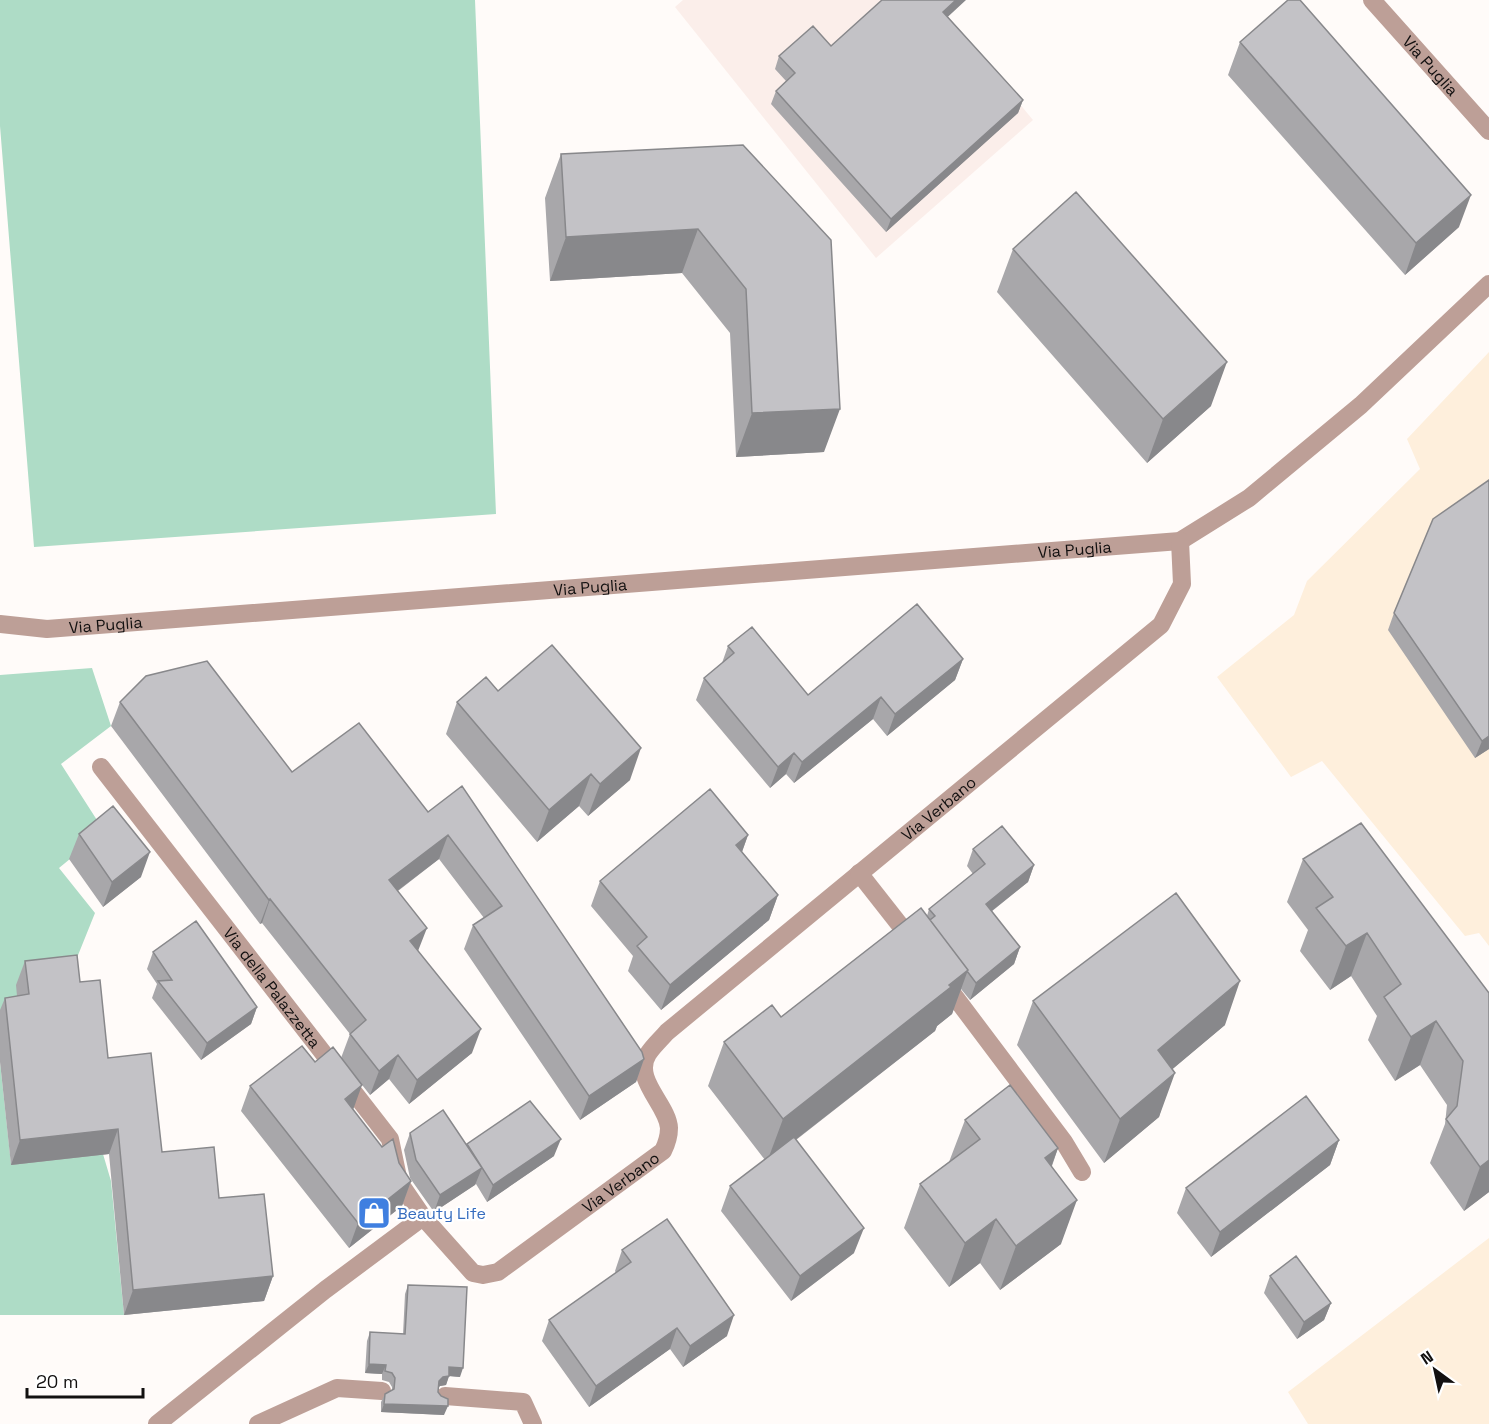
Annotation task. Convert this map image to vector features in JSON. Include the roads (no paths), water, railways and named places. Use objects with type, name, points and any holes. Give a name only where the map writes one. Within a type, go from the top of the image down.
[{"type":"street","name":"Via Puglia","points":[[1372,0],[1489,131]]},
{"type":"street","name":"Via Puglia","points":[[0,624],[47,629],[1180,542],[1249,498],[1352,412],[1489,284]]},
{"type":"street","name":"Via Verbano","points":[[423,1217],[473,1272],[483,1275],[498,1272],[663,1151],[669,1139],[669,1125],[649,1087],[644,1071],[647,1055],[667,1032],[1161,625],[1182,584],[1180,542]]},
{"type":"street","name":"Via della Palazzetta","points":[[101,767],[390,1139],[399,1182],[423,1217]]},
{"type":"street","points":[[859,873],[927,959],[1064,1142],[1082,1172]]},
{"type":"street","points":[[157,1424],[325,1290],[423,1217]]},
{"type":"street","points":[[258,1424],[337,1388],[382,1391]]},
{"type":"street","points":[[445,1396],[523,1402],[533,1424]]},
{"type":"place","name":"Beauty Life","points":[[374,1213]]}]
